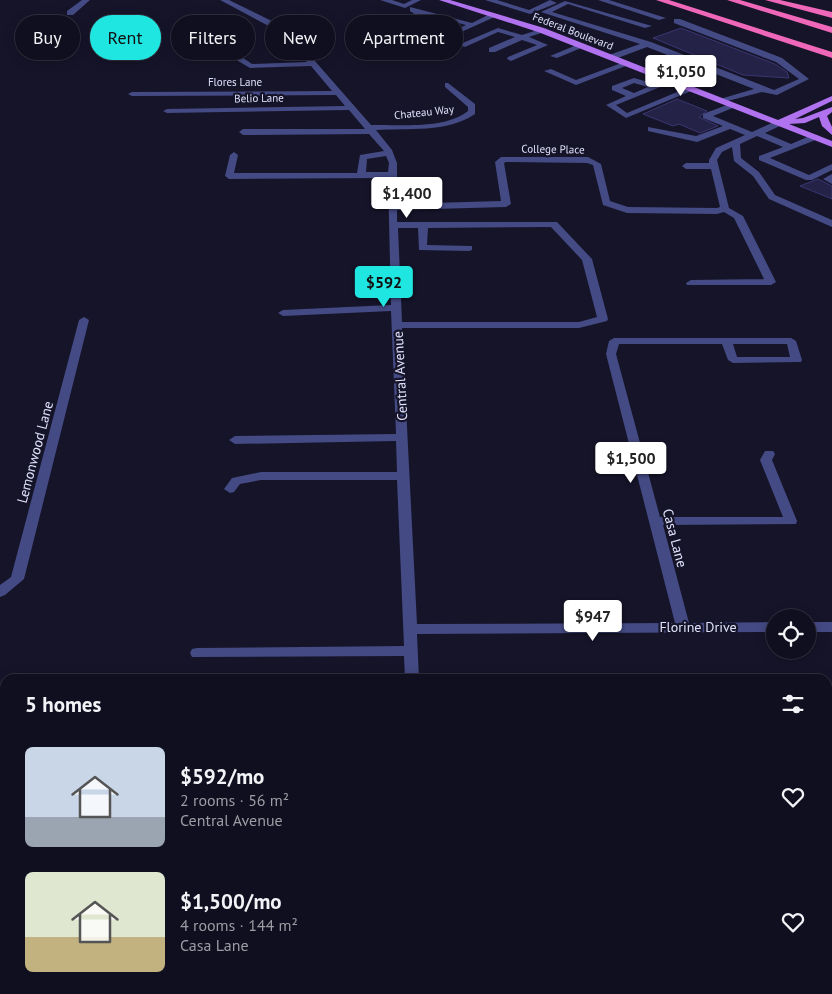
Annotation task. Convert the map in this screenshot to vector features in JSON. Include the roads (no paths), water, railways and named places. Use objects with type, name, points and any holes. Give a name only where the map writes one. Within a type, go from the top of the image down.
[{"type":"highway","points":[[660,0],[832,56]]},
{"type":"highway","points":[[731,0],[832,31]]},
{"type":"highway","points":[[769,0],[832,15]]},
{"type":"main road","name":"Federal Boulevard","points":[[443,0],[541,30],[832,144]]},
{"type":"main road","points":[[778,123],[832,98]]},
{"type":"main road","points":[[778,123],[805,120],[830,110]]},
{"type":"main road","points":[[830,110],[823,116],[825,124],[832,132]]},
{"type":"street","points":[[70,13],[86,0]]},
{"type":"street","name":"Central Avenue","points":[[224,0],[283,30],[370,130],[389,153],[393,163],[392,207],[412,674]]},
{"type":"street","points":[[384,0],[405,6],[417,0]]},
{"type":"street","points":[[489,0],[530,12],[555,2],[567,2],[648,26]]},
{"type":"street","points":[[573,4],[581,0]]},
{"type":"street","points":[[602,0],[662,18]]},
{"type":"street","points":[[555,2],[545,12],[648,44],[774,93],[805,80],[779,60],[677,21]]},
{"type":"street","points":[[473,25],[413,9],[448,36],[495,16]]},
{"type":"street","points":[[463,45],[498,30],[544,44],[511,59]]},
{"type":"street","points":[[492,50],[541,30]]},
{"type":"street","points":[[612,58],[648,44]]},
{"type":"street","points":[[554,56],[582,46]]},
{"type":"street","points":[[241,60],[250,66],[314,64]]},
{"type":"street","points":[[548,71],[576,83],[627,64]]},
{"type":"street","points":[[634,96],[615,88],[634,80],[654,87]]},
{"type":"street","points":[[671,81],[610,105],[626,116],[692,89]]},
{"type":"street","name":"Chateau Way","points":[[370,130],[451,122],[470,115],[472,106],[448,85]]},
{"type":"street","points":[[723,101],[762,88]]},
{"type":"street","name":"Flores Lane","points":[[132,94],[338,93]]},
{"type":"street","points":[[732,105],[706,116],[790,146]]},
{"type":"street","name":"Belio Lane","points":[[167,111],[351,108]]},
{"type":"street","points":[[691,282],[770,282],[738,216],[724,209],[713,160],[719,150],[778,123]]},
{"type":"street","points":[[651,129],[697,139],[730,126]]},
{"type":"street","points":[[243,132],[370,130]]},
{"type":"street","points":[[814,137],[762,158],[809,178],[832,167]]},
{"type":"street","points":[[736,143],[737,159],[756,174],[772,197],[832,224]]},
{"type":"street","points":[[360,175],[363,157],[389,153]]},
{"type":"street","points":[[234,155],[229,176],[393,175]]},
{"type":"street","name":"College Place","points":[[392,207],[506,204],[499,162],[513,159],[588,160],[597,164],[606,203],[627,210],[717,211],[724,209]]},
{"type":"street","points":[[686,166],[714,166]]},
{"type":"street","points":[[832,177],[827,179],[832,181]]},
{"type":"street","points":[[393,225],[554,224],[587,259],[603,319],[579,325],[397,325]]},
{"type":"street","points":[[422,225],[422,248],[469,248]]},
{"type":"street","points":[[284,313],[396,308]]},
{"type":"street","name":"Lemonwood Lane","points":[[4,590],[17,579],[84,320]]},
{"type":"street","name":"Casa Lane","points":[[683,627],[611,354],[614,341],[726,341]]},
{"type":"street","points":[[726,341],[791,341],[798,360],[733,360],[726,341]]},
{"type":"street","points":[[235,440],[402,437]]},
{"type":"street","points":[[656,521],[791,521],[766,460],[769,454]]},
{"type":"street","points":[[230,488],[236,481],[261,476],[404,476]]},
{"type":"street","points":[[816,627],[832,626]]},
{"type":"street","name":"Florine Drive","points":[[411,629],[766,627]]},
{"type":"street","points":[[197,653],[411,651]]}]
